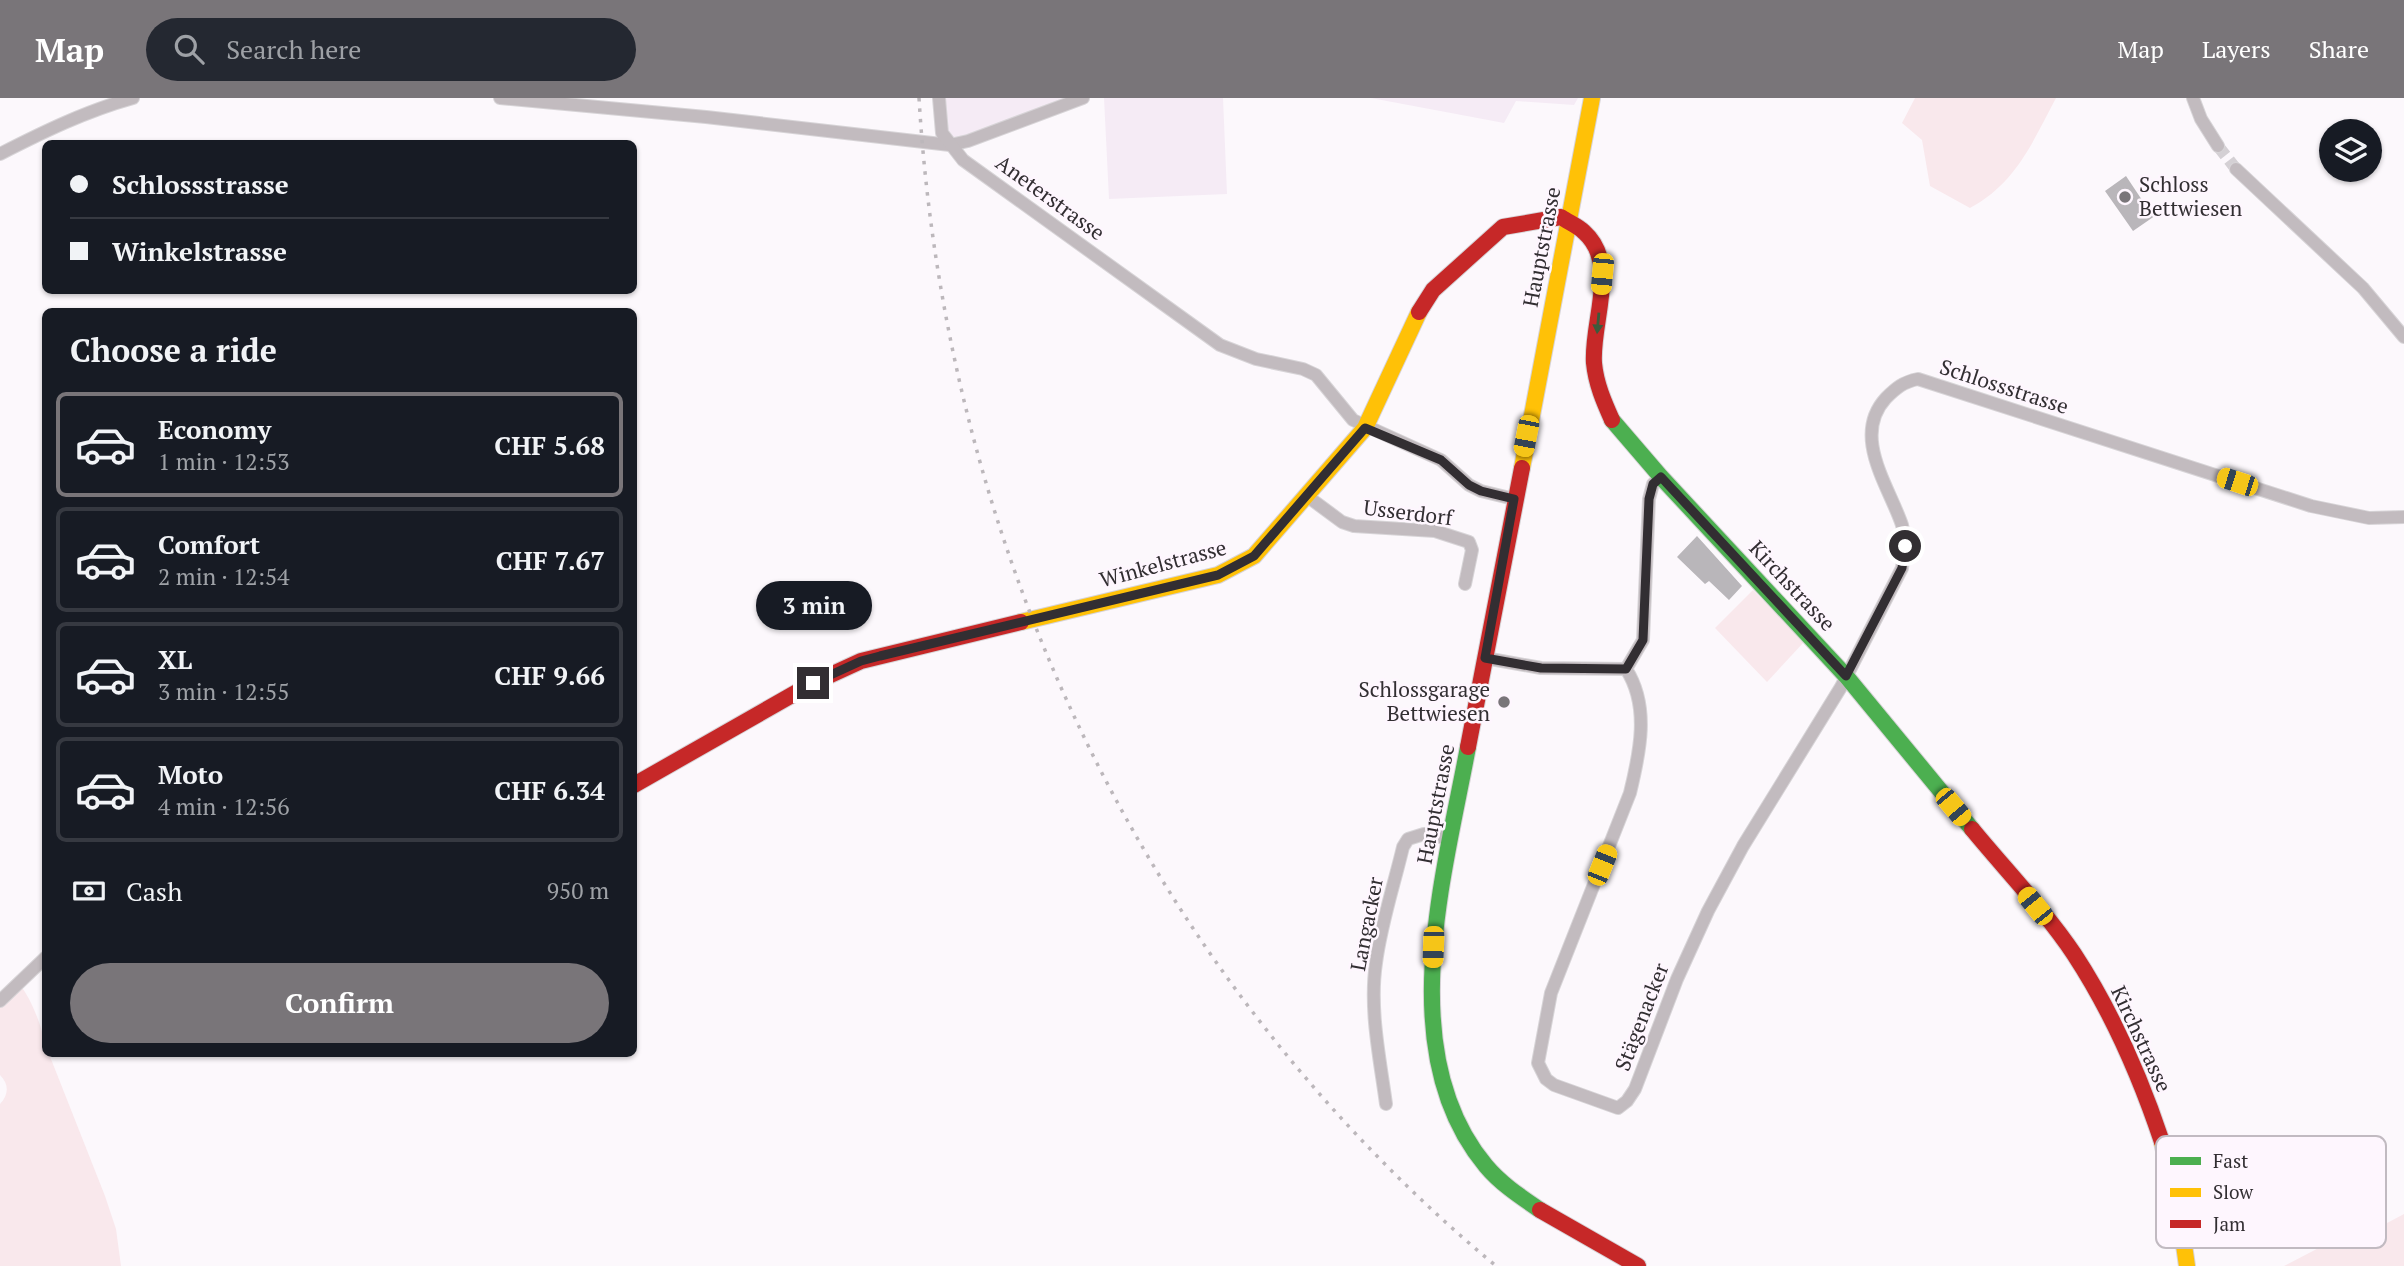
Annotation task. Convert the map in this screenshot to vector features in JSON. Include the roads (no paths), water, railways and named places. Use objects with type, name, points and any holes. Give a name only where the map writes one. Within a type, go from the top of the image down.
[{"type":"street","points":[[0,154],[105,106],[133,98]]},
{"type":"street","points":[[500,98],[706,117],[950,145],[968,141],[1083,98]]},
{"type":"street","points":[[939,98],[942,133],[950,145]]},
{"type":"street","name":"Hauptstrasse","points":[[1592,98],[1451,839],[1436,925],[1432,996],[1439,1059],[1457,1118],[1472,1147],[1486,1166],[1552,1216],[1639,1266]]},
{"type":"street","points":[[2193,98],[2201,120],[2218,146]]},
{"type":"street","name":"Aneterstrasse","points":[[950,145],[963,160],[1220,345],[1256,359],[1303,369],[1316,375],[1353,420],[1365,428],[1441,460],[1469,485],[1481,491],[1514,499]]},
{"type":"street","points":[[2236,169],[2363,288],[2404,337]]},
{"type":"street","name":"Winkelstrasse","points":[[637,783],[813,683],[861,661],[1234,569],[1254,556],[1365,428],[1411,324],[1433,290],[1503,227],[1549,218],[1561,217],[1568,221]]},
{"type":"street","name":"Kirchstrasse","points":[[1568,221],[1585,232],[1600,255],[1602,274],[1594,362],[1600,393],[1613,422],[1846,676],[2072,951],[2128,1052],[2160,1136]]},
{"type":"street","name":"Schlossstrasse","points":[[1846,676],[1902,568],[1905,546],[1902,526],[1882,481],[1871,433],[1883,402],[1904,382],[1917,379],[2311,506],[2370,518],[2404,517]]},
{"type":"street","points":[[1485,658],[1541,668],[1626,669],[1643,640],[1649,499],[1653,484],[1661,477]]},
{"type":"street","name":"Usserdorf","points":[[1307,496],[1342,522],[1354,526],[1435,531],[1469,542],[1472,550],[1465,584]]},
{"type":"street","name":"Stägenacker","points":[[1626,669],[1641,702],[1638,761],[1621,817],[1551,993],[1538,1063],[1546,1079],[1554,1085],[1618,1108],[1635,1089],[1677,979],[1737,857],[1846,676]]},
{"type":"street","name":"Langacker","points":[[1386,1104],[1374,994],[1375,965],[1382,931],[1403,847],[1408,839],[1424,834],[1451,839]]},
{"type":"street","points":[[0,1001],[42,961]]},
{"type":"street","name":"Kirchstrasse","points":[[2185,1248],[2187,1266]]},
{"type":"tunnel","points":[[2218,146],[2236,169]]},
{"type":"railway","points":[[919,98],[937,266],[971,430],[1021,589],[1086,742],[1167,887],[1262,1024],[1372,1151],[1496,1266]]},
{"type":"place","name":"Schloss Bettwiesen","points":[[2125,197]]},
{"type":"place","name":"Schlossgarage Bettwiesen","points":[[1504,702]]}]
